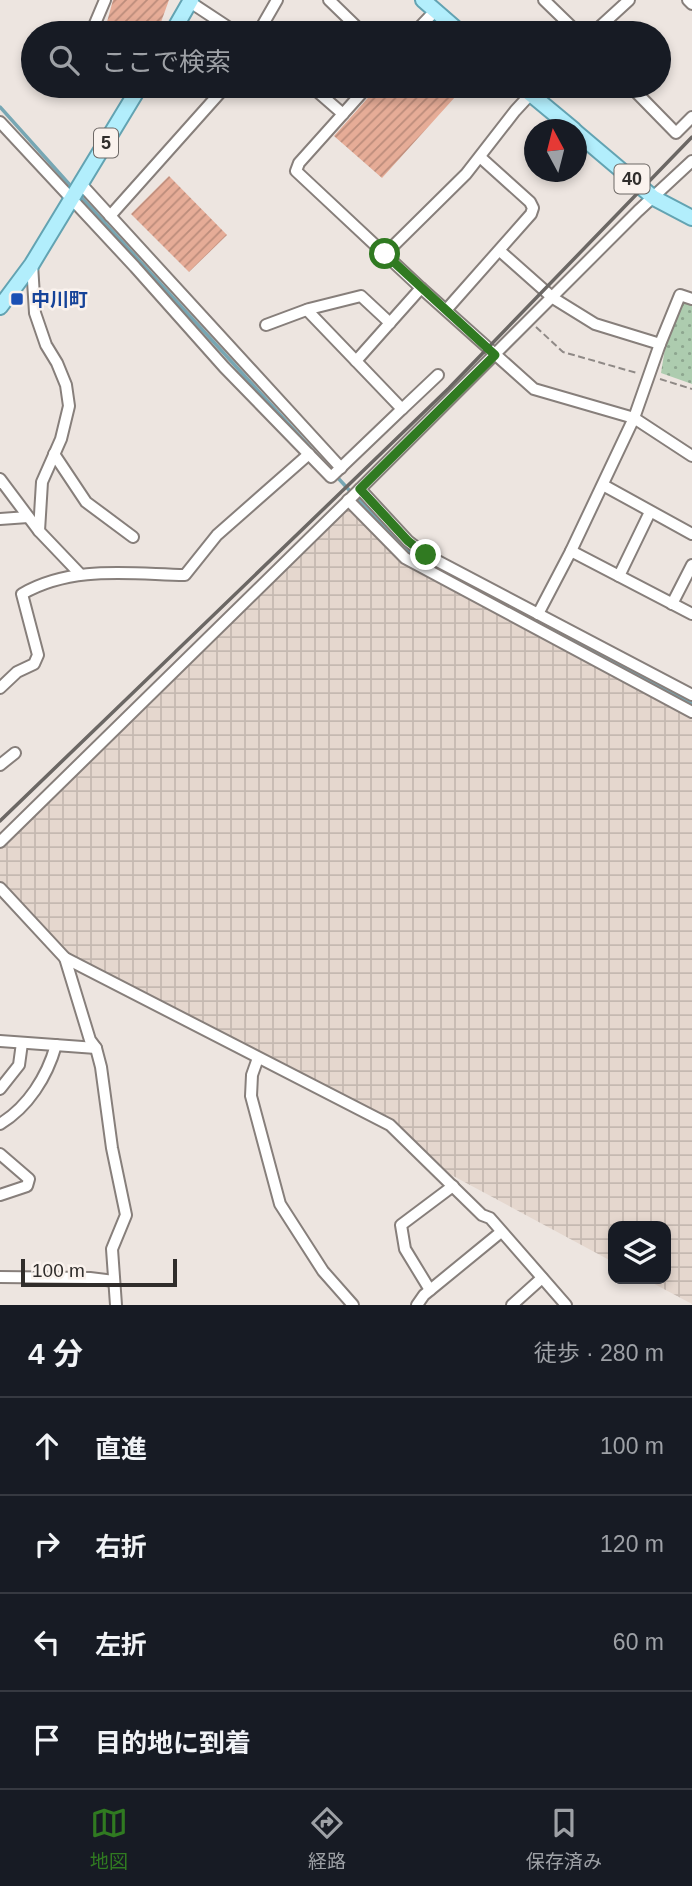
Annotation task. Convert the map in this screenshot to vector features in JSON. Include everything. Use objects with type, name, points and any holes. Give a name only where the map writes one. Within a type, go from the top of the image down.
[{"type":"main road","points":[[423,0],[447,21]]},
{"type":"main road","points":[[179,21],[191,1]]},
{"type":"main road","name":"5","points":[[0,307],[32,264],[133,98]]},
{"type":"main road","name":"40","points":[[540,98],[562,119]]},
{"type":"main road","name":"40","points":[[587,141],[654,198],[692,218]]},
{"type":"street","points":[[96,21],[105,0]]},
{"type":"street","points":[[265,21],[277,0]]},
{"type":"street","points":[[329,0],[351,21]]},
{"type":"street","points":[[544,0],[566,21]]},
{"type":"street","points":[[606,21],[629,0]]},
{"type":"street","points":[[688,0],[692,4]]},
{"type":"street","points":[[191,1],[220,21]]},
{"type":"street","points":[[425,21],[435,10]]},
{"type":"street","points":[[110,216],[215,98]]},
{"type":"street","points":[[325,98],[343,114]]},
{"type":"street","points":[[357,98],[299,163],[296,171],[534,389],[634,418],[692,456]]},
{"type":"street","points":[[385,254],[466,174],[522,98]]},
{"type":"street","points":[[642,98],[676,133],[692,117]]},
{"type":"street","points":[[0,122],[224,367],[331,477],[438,375]]},
{"type":"street","points":[[447,309],[500,251],[533,208],[530,202],[480,157]]},
{"type":"street","points":[[0,842],[692,161]]},
{"type":"street","points":[[81,184],[341,468]]},
{"type":"street","points":[[500,251],[553,298],[595,324],[660,344]]},
{"type":"street","points":[[32,264],[35,313],[46,345],[66,385],[69,406],[61,439],[42,482],[39,531]]},
{"type":"street","points":[[356,360],[421,288]]},
{"type":"street","points":[[538,614],[634,418],[680,295],[692,299]]},
{"type":"street","points":[[266,325],[307,310],[361,296],[390,323]]},
{"type":"street","points":[[307,310],[402,409]]},
{"type":"street","points":[[54,454],[86,502],[133,537]]},
{"type":"street","points":[[0,688],[17,672],[34,664],[37,654],[22,594],[41,583],[80,573],[185,575],[217,535],[309,454]]},
{"type":"street","points":[[0,479],[39,531],[80,573]]},
{"type":"street","points":[[603,485],[692,534]]},
{"type":"street","points":[[360,489],[408,541],[426,555],[692,695]]},
{"type":"street","points":[[348,500],[405,558],[692,712]]},
{"type":"street","points":[[619,576],[650,512]]},
{"type":"street","points":[[0,519],[28,517]]},
{"type":"street","points":[[571,551],[692,614]]},
{"type":"street","points":[[672,604],[692,565]]},
{"type":"street","points":[[0,765],[15,753]]},
{"type":"street","points":[[0,888],[65,958],[390,1125],[501,1232],[566,1305]]},
{"type":"street","points":[[65,958],[101,1067],[112,1148],[126,1215],[112,1249],[116,1305]]},
{"type":"street","points":[[0,1041],[96,1048]]},
{"type":"street","points":[[0,1089],[19,1065],[22,1043]]},
{"type":"street","points":[[0,1124],[15,1115],[35,1091],[52,1059],[56,1045]]},
{"type":"street","points":[[258,1058],[252,1075],[251,1096],[280,1204],[323,1271],[353,1305]]},
{"type":"street","points":[[0,1154],[29,1179],[27,1186],[0,1195]]},
{"type":"street","points":[[430,1290],[405,1249],[401,1226],[453,1186]]},
{"type":"street","points":[[417,1305],[430,1290],[501,1232]]},
{"type":"street","points":[[0,1277],[90,1278],[114,1282]]},
{"type":"street","points":[[512,1305],[542,1278]]},
{"type":"path","points":[[529,321],[563,352],[692,389]]},
{"type":"shaded area","points":[[348,500],[405,558],[692,712],[692,1304],[654,1284],[671,1284],[671,1221],[608,1221],[608,1259],[429,1163],[390,1125],[65,958],[0,888],[0,842]]},
{"type":"green space","points":[[682,300],[692,301],[692,384],[661,373],[665,348]]},
{"type":"building","points":[[113,0],[169,0],[161,21],[107,21]]},
{"type":"building","points":[[368,98],[454,98],[382,178],[334,136]]},
{"type":"building","points":[[169,176],[227,235],[189,272],[131,214]]},
{"type":"waterway","points":[[0,107],[69,184]]},
{"type":"waterway","points":[[82,198],[326,465]]},
{"type":"waterway","points":[[338,478],[350,491]]},
{"type":"waterway","points":[[359,500],[410,553],[692,704]]},
{"type":"railway","points":[[0,821],[449,388],[692,137]]},
{"type":"place","name":"中川町","points":[[17,299]]},
{"type":"route","points":[[385,254],[495,355],[360,489],[408,541],[426,555]]}]
